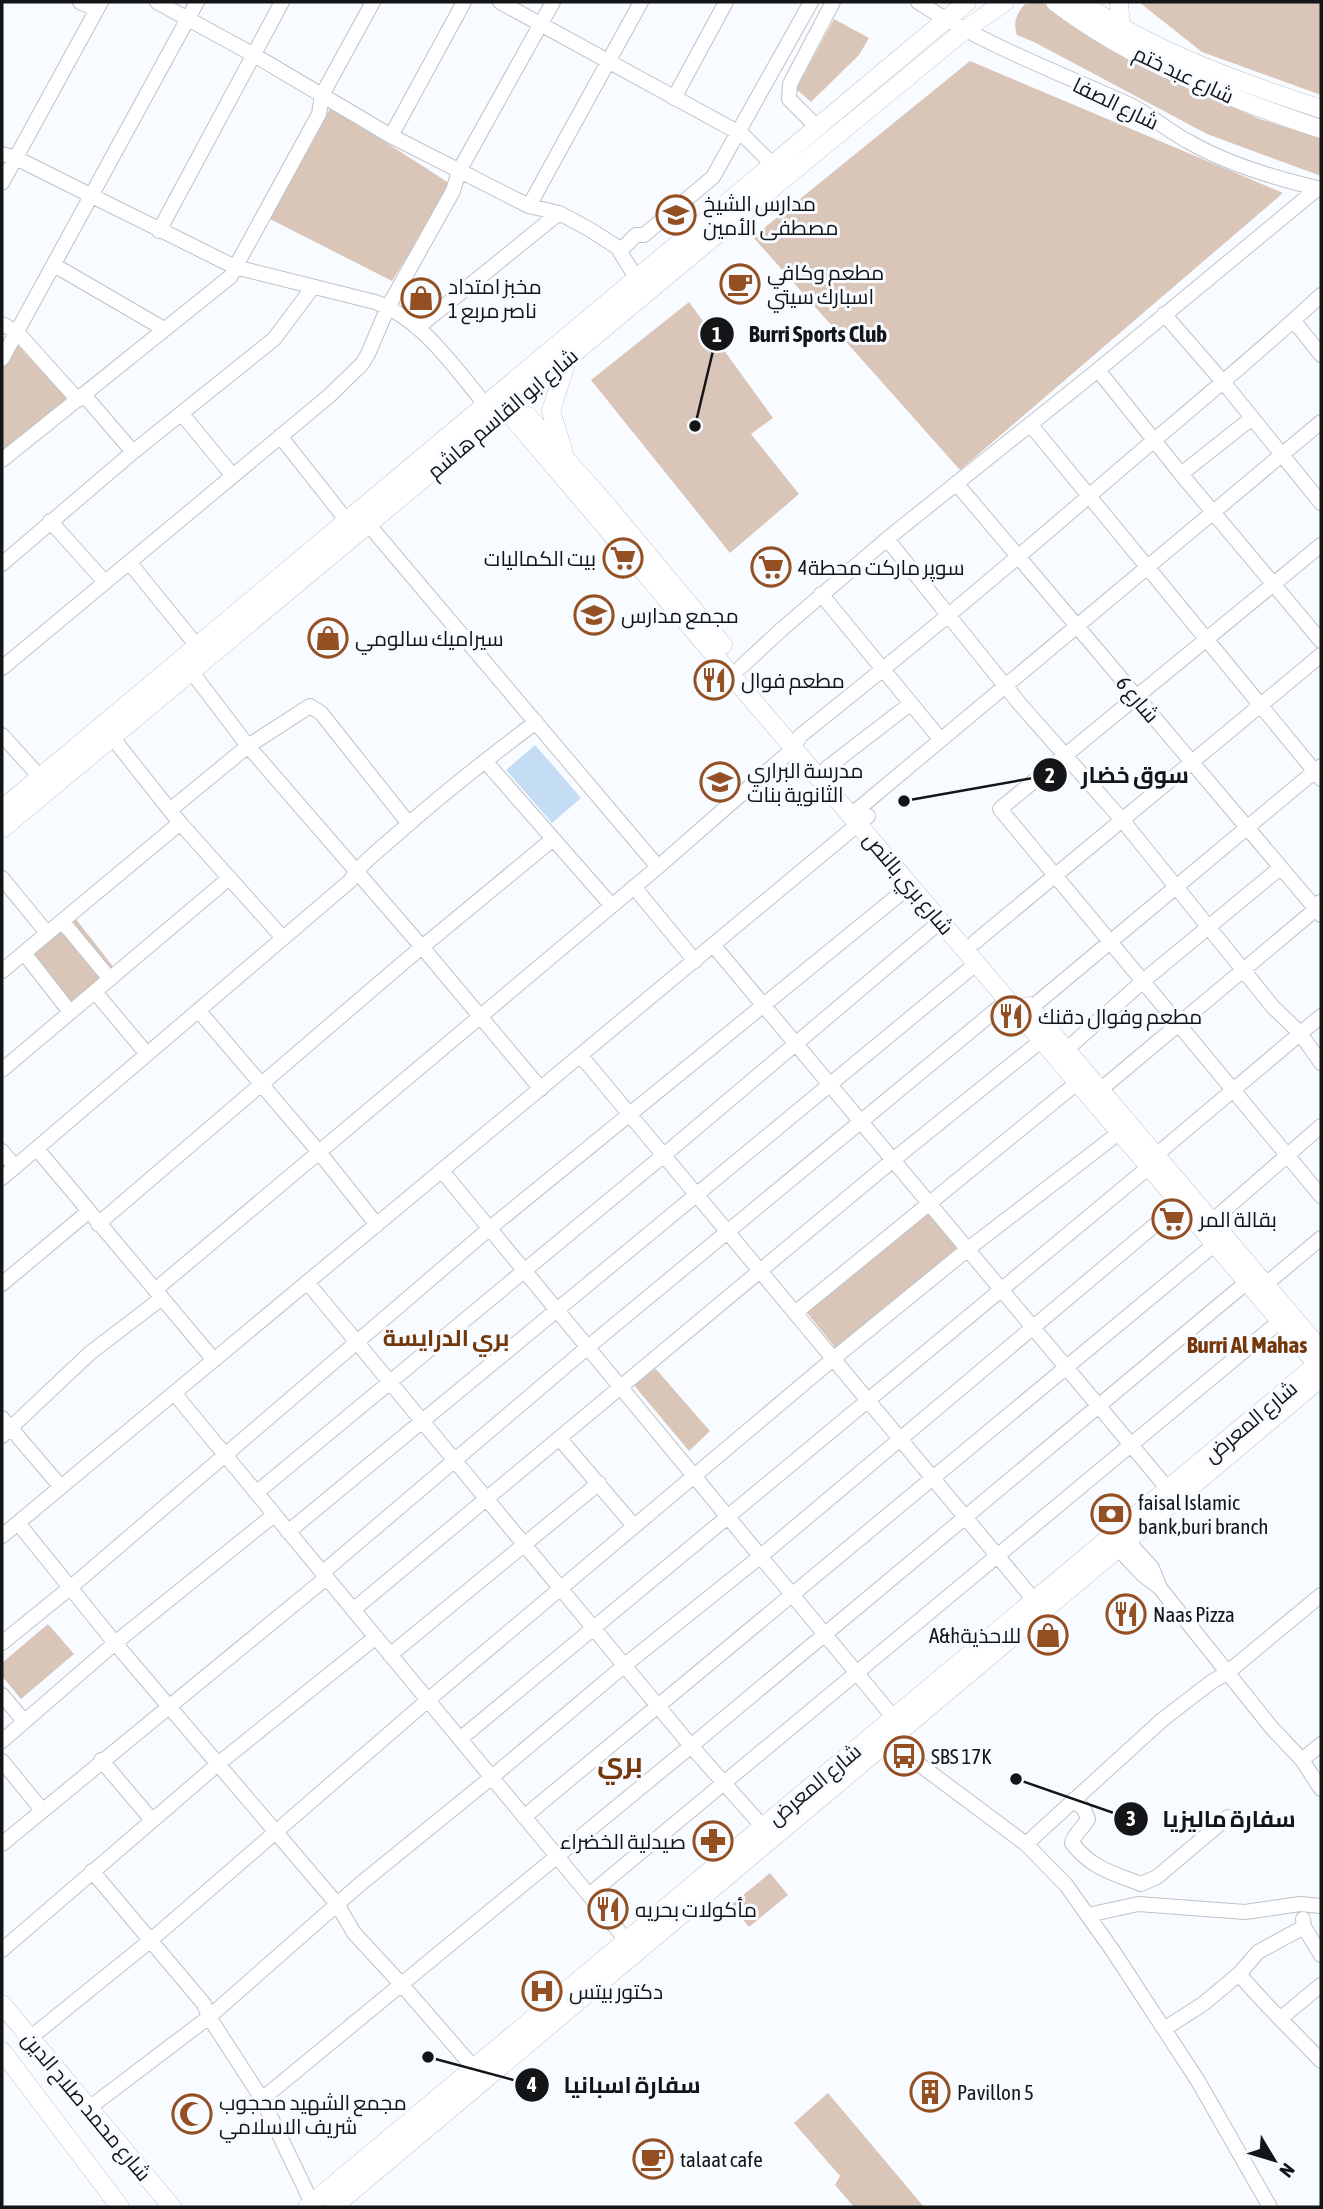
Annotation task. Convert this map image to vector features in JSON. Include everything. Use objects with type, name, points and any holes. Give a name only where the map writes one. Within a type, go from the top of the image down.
[{"type":"main road","name":"شارع ابو القاسم هاشم","points":[[2,829],[368,524],[637,279],[967,2]]},
{"type":"main road","name":"شارع ابو القاسم هاشم","points":[[2,809],[347,521],[500,404],[567,359],[966,29],[1005,2]]},
{"type":"main road","name":"شارع عبد ختم","points":[[1055,2],[1111,39],[1180,76],[1256,107],[1321,129]]},
{"type":"main road","name":"شارع عبد ختم","points":[[1081,2],[1121,26],[1217,71],[1321,109]]},
{"type":"main road","points":[[1119,2],[1121,26]]},
{"type":"main road","points":[[565,457],[551,411],[567,359]]},
{"type":"main road","name":"شارع بري بالنص","points":[[500,404],[565,457],[741,667],[797,742],[827,768],[911,885],[941,921],[1120,1132],[1153,1161],[1212,1221],[1266,1284],[1320,1365]]},
{"type":"main road","name":"شارع بري بالنص","points":[[500,404],[859,815],[975,942],[1100,1090],[1181,1203],[1320,1365]]},
{"type":"main road","name":"شارع المعرض","points":[[333,2207],[762,1835],[1173,1494],[1320,1365]]},
{"type":"main road","name":"شارع المعرض","points":[[310,2205],[474,2068],[605,1969],[627,1941],[762,1835]]},
{"type":"main road","name":"شارع محمد صلاح الدين","points":[[2,2004],[172,2207]]},
{"type":"main road","name":"شارع محمد صلاح الدين","points":[[2,2051],[120,2207]]},
{"type":"street","points":[[2,183],[9,156],[99,6],[80,2]]},
{"type":"street","points":[[157,2],[391,135],[529,206],[559,213],[614,244],[637,279]]},
{"type":"street","points":[[2,359],[197,2]]},
{"type":"street","points":[[159,231],[282,2]]},
{"type":"street","points":[[2,460],[230,277],[319,114],[322,95],[373,2]]},
{"type":"street","points":[[391,135],[464,2]]},
{"type":"street","points":[[500,2],[748,138],[773,165]]},
{"type":"street","points":[[2,668],[329,396],[362,363],[388,307],[453,191],[459,171],[553,2]]},
{"type":"street","points":[[529,206],[641,2]]},
{"type":"street","points":[[674,97],[726,2]]},
{"type":"street","points":[[620,251],[636,235],[644,235],[713,177],[811,2]]},
{"type":"street","points":[[817,128],[789,99],[789,84],[833,2]]},
{"type":"street","name":"شارع الصفا","points":[[918,2],[946,20],[1063,78],[1130,105],[1192,144],[1254,169],[1319,189]]},
{"type":"street","points":[[9,156],[235,267],[388,307],[417,328],[472,387],[500,404]]},
{"type":"street","points":[[741,667],[821,594],[887,539],[1319,189]]},
{"type":"street","points":[[417,328],[559,213]]},
{"type":"street","points":[[54,265],[164,329]]},
{"type":"street","points":[[2,564],[132,453],[274,339],[313,287]]},
{"type":"street","points":[[61,1487],[5,1427],[319,1152],[658,867],[797,742],[1224,383],[1321,295]]},
{"type":"street","points":[[1164,314],[1321,503]]},
{"type":"street","points":[[1294,321],[1321,355]]},
{"type":"street","points":[[2,324],[17,332],[132,453]]},
{"type":"street","points":[[1098,370],[1321,641]]},
{"type":"street","points":[[182,414],[233,476]]},
{"type":"street","points":[[1181,474],[1252,418]]},
{"type":"street","points":[[2,1536],[714,946],[941,740],[1321,422]]},
{"type":"street","points":[[1030,424],[1147,568],[1320,772],[1247,828],[1031,1008]]},
{"type":"street","points":[[280,436],[347,521]]},
{"type":"street","name":"شارع 6","points":[[956,483],[1191,763],[1280,867],[1319,908]]},
{"type":"street","points":[[50,521],[105,582]]},
{"type":"street","points":[[368,524],[658,867]]},
{"type":"street","points":[[887,539],[1006,686],[1123,821],[1273,1007],[1300,1033],[1321,1063]]},
{"type":"street","points":[[1321,545],[1000,809],[1321,1196]]},
{"type":"street","points":[[129,562],[197,646]]},
{"type":"street","points":[[821,594],[941,740]]},
{"type":"street","points":[[975,942],[1321,654]]},
{"type":"street","points":[[191,671],[248,746],[357,870],[541,1089]]},
{"type":"street","points":[[827,768],[910,704]]},
{"type":"street","points":[[170,810],[248,746],[310,706],[321,713],[409,824]]},
{"type":"street","points":[[2,1178],[350,881],[357,870],[409,824],[536,722]]},
{"type":"street","points":[[2,735],[40,777]]},
{"type":"street","points":[[112,737],[180,823],[283,938]]},
{"type":"street","points":[[485,761],[612,906]]},
{"type":"street","points":[[2,971],[180,823]]},
{"type":"street","points":[[98,1224],[422,947],[553,839]]},
{"type":"street","points":[[1066,1050],[1143,981],[1280,867]]},
{"type":"street","points":[[2,878],[47,933]]},
{"type":"street","points":[[2,1070],[228,879]]},
{"type":"street","points":[[2,1643],[490,1228],[911,885]]},
{"type":"street","points":[[634,887],[695,961]]},
{"type":"street","points":[[1100,1090],[1319,908]]},
{"type":"street","points":[[62,921],[110,979]]},
{"type":"street","points":[[256,1493],[941,921]]},
{"type":"street","points":[[714,946],[1173,1494]]},
{"type":"street","points":[[24,953],[71,1012]]},
{"type":"street","points":[[288,1532],[977,963]]},
{"type":"street","points":[[95,992],[147,1054]]},
{"type":"street","points":[[2,1844],[324,1575],[455,1459],[1008,1000]]},
{"type":"street","points":[[199,1011],[377,1225]]},
{"type":"street","points":[[460,1739],[1002,1290],[1321,1016]]},
{"type":"street","points":[[353,1609],[893,1160],[1042,1040]]},
{"type":"street","points":[[581,1056],[1039,1606]]},
{"type":"street","points":[[795,1313],[1078,1082]]},
{"type":"street","points":[[1212,1221],[1321,1126]]},
{"type":"street","points":[[30,2038],[151,1940],[428,1700],[833,1359],[968,1249],[1120,1132]]},
{"type":"street","points":[[37,1149],[214,1360]]},
{"type":"street","points":[[2,1151],[15,1167]]},
{"type":"street","points":[[442,1171],[858,1673],[896,1725],[905,1751],[913,1760],[1026,1844],[1066,1885],[1198,2081],[1270,2207]]},
{"type":"street","points":[[89,2108],[209,2017],[337,1904],[761,1556],[1181,1203]]},
{"type":"street","points":[[2,1284],[88,1212]]},
{"type":"street","points":[[1266,1284],[1321,1238]]},
{"type":"street","points":[[524,1817],[1215,1244]]},
{"type":"street","points":[[262,2099],[1100,1407],[1247,1282]]},
{"type":"street","points":[[307,1283],[658,1707],[725,1783],[762,1835]]},
{"type":"street","points":[[590,1895],[1280,1321]]},
{"type":"street","points":[[174,1394],[627,1941]]},
{"type":"street","points":[[560,1439],[634,1526]]},
{"type":"street","points":[[390,1655],[599,1483]]},
{"type":"street","points":[[2,1741],[115,1643],[274,1515]]},
{"type":"street","points":[[18,1523],[115,1643],[337,1904],[354,1933],[474,2068]]},
{"type":"street","points":[[1118,1539],[1143,1575],[1160,1587],[1271,1727],[1302,1760],[1321,1790]]},
{"type":"street","points":[[1026,1844],[1179,1705],[1228,1672],[1321,1595]]},
{"type":"street","points":[[2,1950],[218,1764],[376,1637]]},
{"type":"street","points":[[2,1695],[24,1721]]},
{"type":"street","points":[[1271,1727],[1296,1766],[1321,1790]]},
{"type":"street","points":[[1302,1760],[1321,1744]]},
{"type":"street","points":[[101,1760],[152,1821]]},
{"type":"street","points":[[2,1761],[42,1810]]},
{"type":"street","points":[[1073,1800],[1084,1809],[1087,1819],[1083,1829],[1073,1837],[1072,1843],[1076,1848],[1094,1866],[1141,1884],[1157,1877],[1228,1817]]},
{"type":"street","points":[[92,1871],[204,2004],[209,2017],[262,2099],[310,2205]]},
{"type":"street","points":[[1088,1915],[1138,1904],[1244,1912],[1300,1904],[1321,1906]]},
{"type":"street","points":[[1300,1904],[1304,1927],[1321,1955]]},
{"type":"street","points":[[1164,2029],[1203,2004],[1239,1974],[1258,1952],[1304,1927]]},
{"type":"street","points":[[1239,1974],[1268,2008],[1281,2018],[1321,2061]]},
{"type":"street","points":[[1281,2018],[1321,1985]]},
{"type":"shaded area","points":[[1139,2],[1321,2],[1321,95],[1202,52]]},
{"type":"shaded area","points":[[1025,4],[1052,5],[1167,78],[1260,119],[1321,138],[1321,176],[1207,134],[1017,35],[1015,22],[1019,11]]},
{"type":"shaded area","points":[[834,19],[869,38],[859,55],[811,102],[796,89]]},
{"type":"shaded area","points":[[970,61],[1283,193],[960,470],[753,237]]},
{"type":"shaded area","points":[[331,107],[452,185],[392,281],[268,218]]},
{"type":"shaded area","points":[[689,302],[773,418],[751,434],[799,494],[730,553],[591,380]]},
{"type":"shaded area","points":[[16,343],[69,401],[2,455],[2,367]]},
{"type":"shaded area","points":[[72,914],[115,969],[70,1006],[25,951]]},
{"type":"shaded area","points":[[928,1208],[961,1248],[837,1350],[804,1309]]},
{"type":"shaded area","points":[[654,1367],[710,1431],[689,1451],[633,1384]]},
{"type":"shaded area","points":[[48,1624],[74,1654],[21,1699],[2,1676],[2,1663]]},
{"type":"shaded area","points":[[770,1873],[788,1895],[749,1927],[731,1905]]},
{"type":"shaded area","points":[[828,2093],[924,2207],[854,2207],[835,2185],[840,2176],[794,2123]]},
{"type":"water","points":[[535,745],[581,798],[552,823],[506,770]]},
{"type":"place","name":"مدارس الشيخ مصطفى الأمين","points":[[676,215]]},
{"type":"place","name":"مطعم وكافي اسبارك سيتي","points":[[740,284]]},
{"type":"place","name":"مخبز امتداد ناصر مربع 1","points":[[421,298]]},
{"type":"place","name":"Burri Sports Club","points":[[695,426]]},
{"type":"place","name":"بيت الكماليات","points":[[623,558]]},
{"type":"place","name":"سوپر مارکت محطة4","points":[[771,567]]},
{"type":"place","name":"مجمع مدارس","points":[[594,615]]},
{"type":"place","name":"سيراميك سالومي","points":[[328,638]]},
{"type":"place","name":"مطعم فوال","points":[[714,680]]},
{"type":"place","name":"مدرسة البراري الثانوية بنات","points":[[720,782]]},
{"type":"place","name":"سوق خضار","points":[[904,801]]},
{"type":"place","name":"مطعم وفوال دقنك","points":[[1011,1016]]},
{"type":"place","name":"بقالة المر","points":[[1172,1219]]},
{"type":"place","name":"faisal Islamic bank,buri branch","points":[[1111,1514]]},
{"type":"place","name":"Naas Pizza","points":[[1126,1614]]},
{"type":"place","name":"A&hللاحذية","points":[[1048,1635]]},
{"type":"place","name":"SBS 17K","points":[[904,1756]]},
{"type":"place","name":"سفارة ماليزيا","points":[[1016,1779]]},
{"type":"place","name":"صيدلية الخضراء","points":[[713,1841]]},
{"type":"place","name":"مأكولات بحريه","points":[[608,1909]]},
{"type":"place","name":"دكتور بيتس","points":[[542,1991]]},
{"type":"place","name":"سفارة اسبانيا","points":[[428,2057]]},
{"type":"place","name":"Pavillon 5","points":[[930,2092]]},
{"type":"place","name":"مجمع الشهيد محجوب شريف الاسلامي","points":[[192,2114]]},
{"type":"place","name":"talaat cafe","points":[[653,2159]]},
{"type":"district","name":"بري الدرايسة","points":[[446,1338]]},
{"type":"district","name":"Burri Al Mahas","points":[[1247,1345]]},
{"type":"district","name":"بري","points":[[620,1762]]}]
